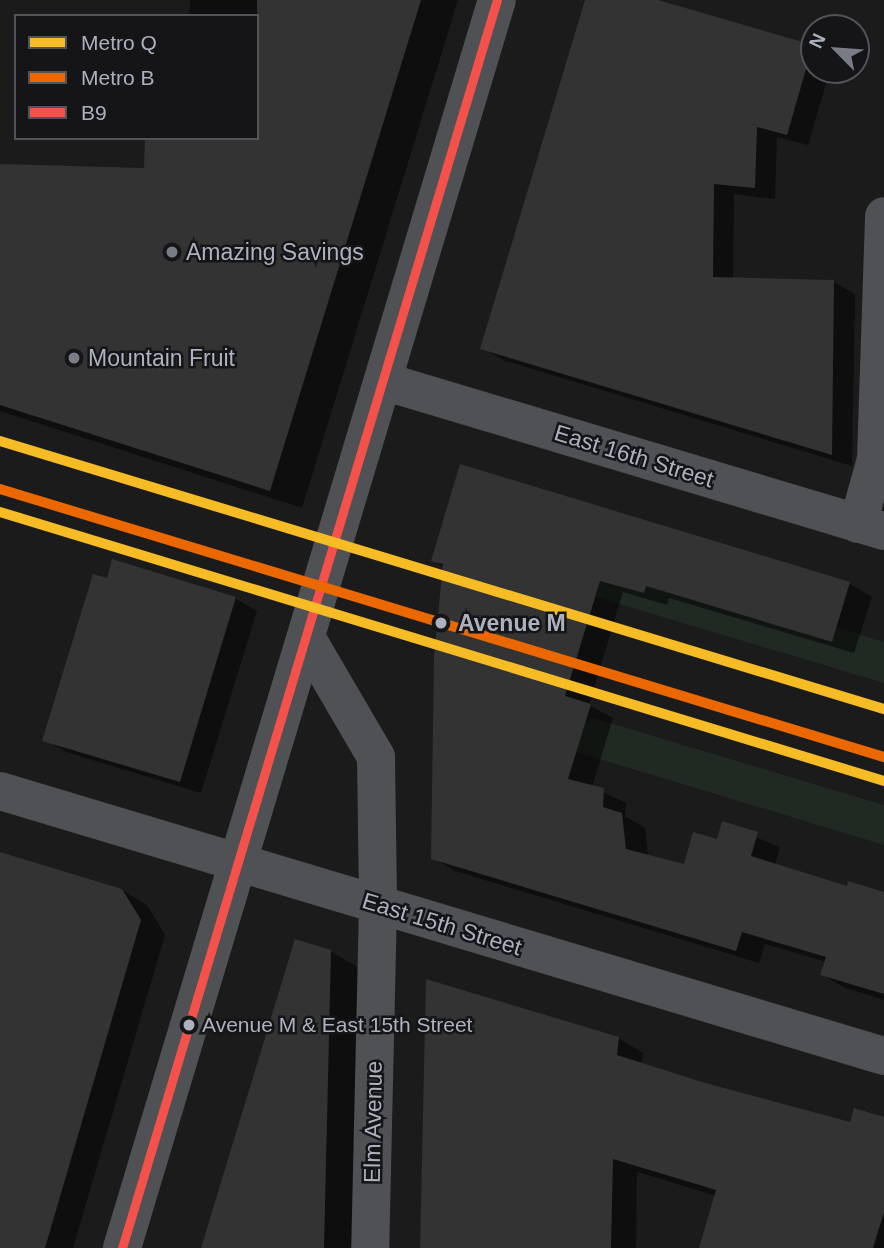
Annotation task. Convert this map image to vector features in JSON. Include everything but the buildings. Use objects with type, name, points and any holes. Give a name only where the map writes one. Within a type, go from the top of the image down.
[{"type":"street","points":[[122,1248],[497,0]]},
{"type":"street","points":[[871,528],[876,459],[884,216]]},
{"type":"street","name":"East 16th Street","points":[[383,381],[871,528]]},
{"type":"street","name":"Elm Avenue","points":[[306,637],[376,757],[379,905],[370,1248]]},
{"type":"street","name":"East 15th Street","points":[[0,790],[884,1056]]},
{"type":"shaded area","points":[[600,581],[644,593],[646,586],[831,642],[836,627],[884,642],[884,683],[596,597]]},
{"type":"shaded area","points":[[593,718],[884,805],[884,845],[550,744]]},
{"type":"metro line","name":"Q","points":[[0,441],[884,709]]},
{"type":"metro line","name":"B","points":[[0,489],[884,757]]},
{"type":"metro line","name":"Q","points":[[0,512],[884,781]]},
{"type":"transit line","name":"B9","points":[[122,1248],[497,0]]},
{"type":"place","name":"Amazing Savings","points":[[172,252]]},
{"type":"place","name":"Mountain Fruit","points":[[74,358]]},
{"type":"place","name":"Avenue M","points":[[441,623]]},
{"type":"place","name":"Avenue M & East 15th Street","points":[[189,1025]]}]
